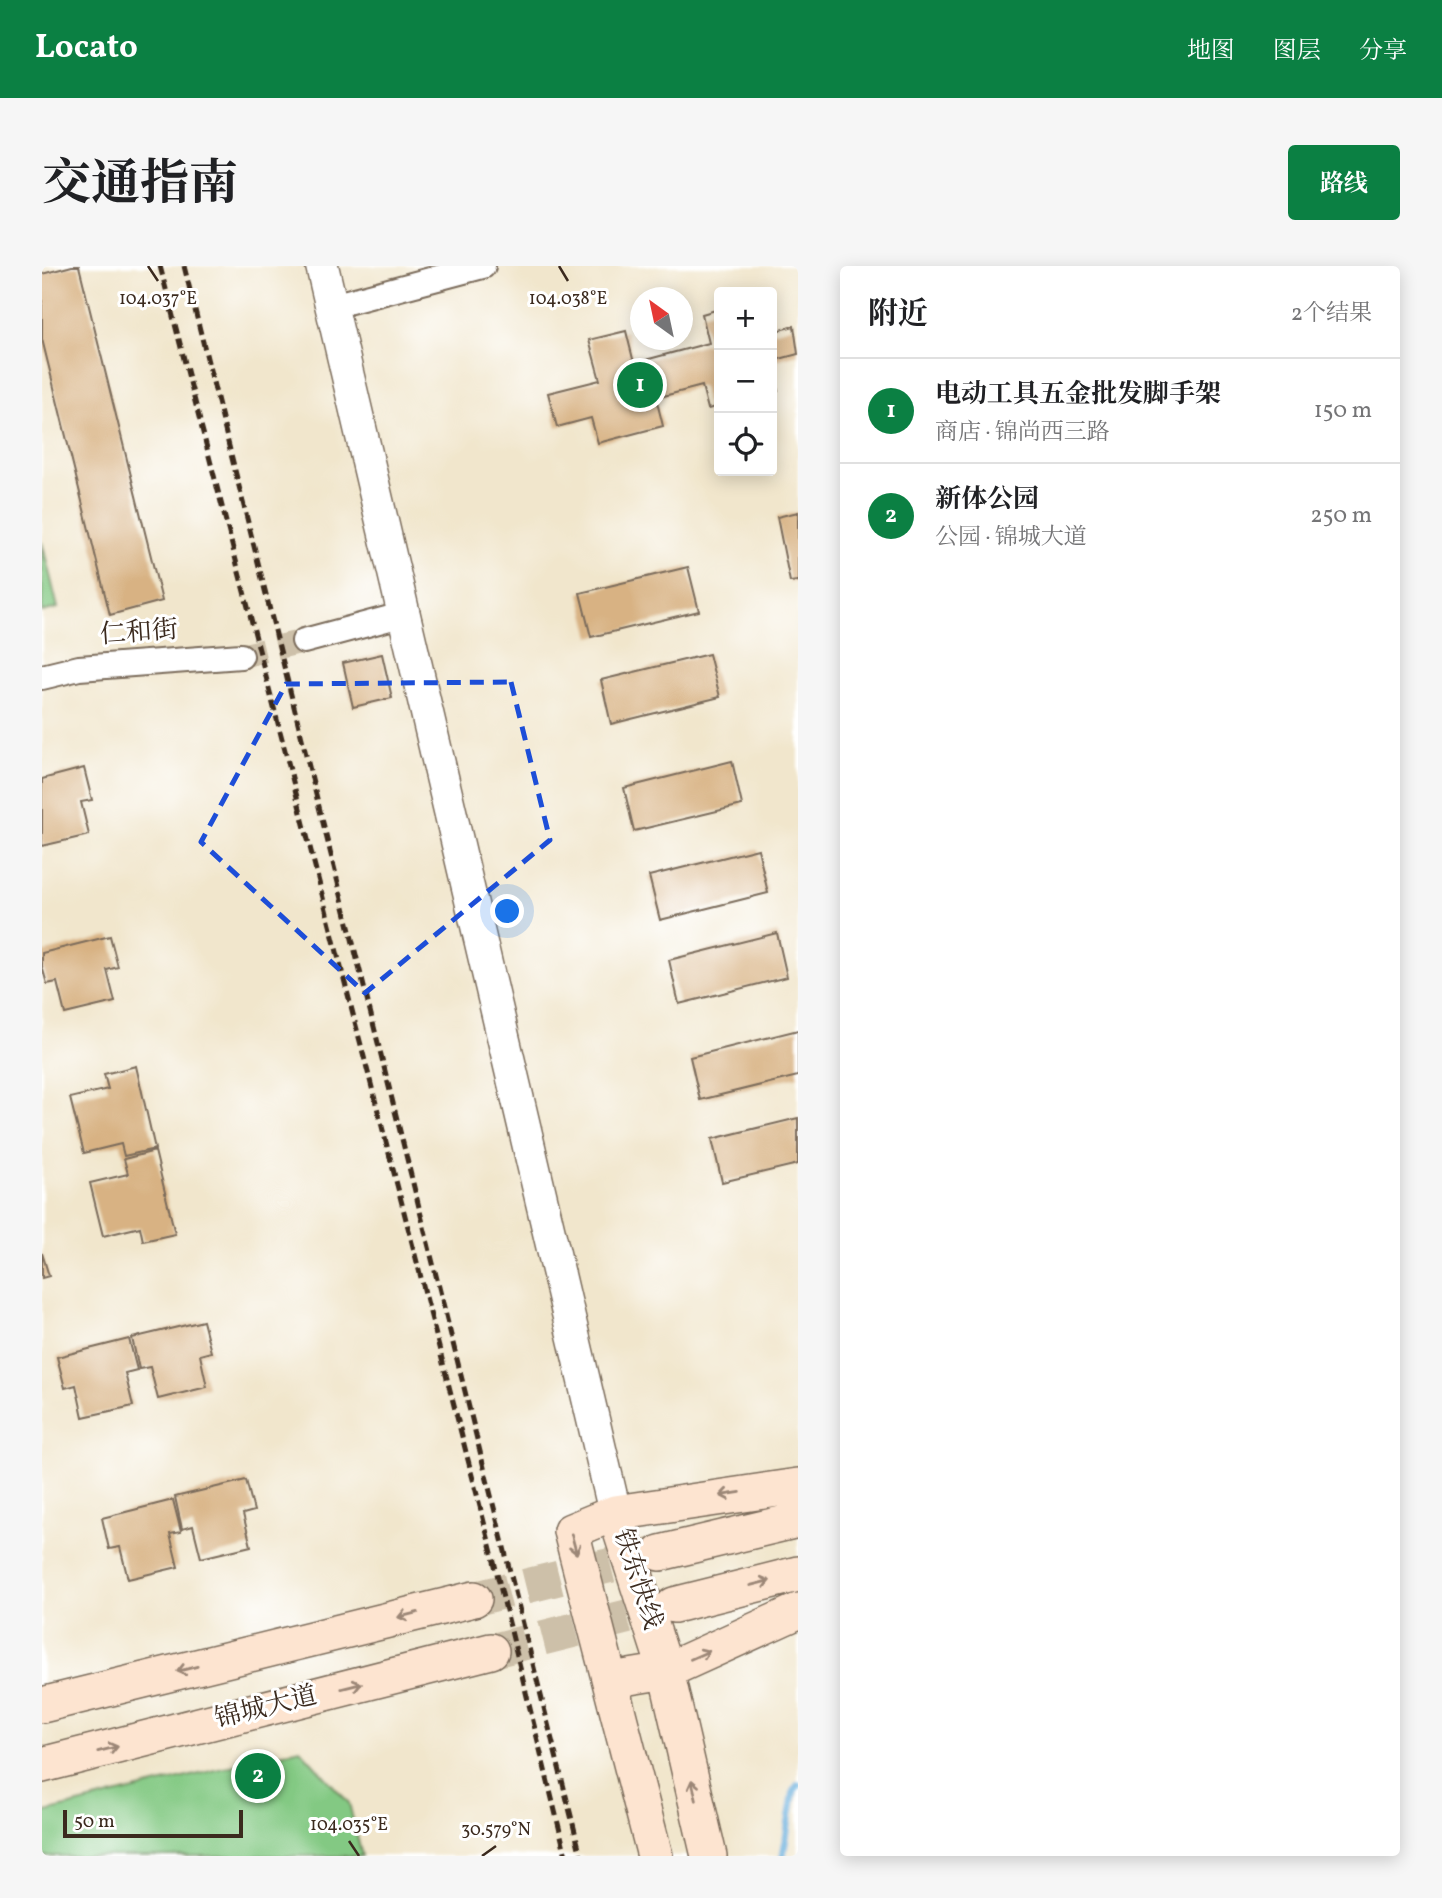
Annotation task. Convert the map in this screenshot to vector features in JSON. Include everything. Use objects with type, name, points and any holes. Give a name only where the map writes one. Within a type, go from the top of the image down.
[{"type":"main road","points":[[615,1513],[798,1486]]},
{"type":"main road","name":"铁东快线","points":[[656,1856],[571,1531],[615,1513],[666,1671],[709,1856]]},
{"type":"main road","points":[[660,1553],[798,1520]]},
{"type":"main road","points":[[674,1605],[798,1574]]},
{"type":"main road","points":[[42,1705],[474,1599]]},
{"type":"main road","points":[[611,1680],[666,1671],[798,1611]]},
{"type":"main road","name":"锦城大道","points":[[42,1765],[491,1651]]},
{"type":"street","points":[[322,266],[615,1513]]},
{"type":"street","points":[[332,306],[483,266]]},
{"type":"street","points":[[304,641],[405,614]]},
{"type":"street","name":"仁和街","points":[[42,677],[79,668],[242,656]]},
{"type":"highlighted area","points":[[511,682],[550,840],[365,993],[201,842],[286,684]]},
{"type":"green space","points":[[42,542],[58,608],[42,612]]},
{"type":"green space","points":[[300,1749],[349,1803],[362,1856],[42,1856],[42,1813]]},
{"type":"building","points":[[79,266],[162,601],[110,615],[42,339],[42,274]]},
{"type":"building","points":[[714,310],[714,407],[708,409],[702,386],[656,398],[663,426],[598,443],[591,418],[557,427],[548,393],[600,380],[589,340],[626,331],[634,363],[683,350],[693,350],[693,347],[709,343],[702,314]]},
{"type":"building","points":[[794,326],[798,354],[777,360],[777,331]]},
{"type":"building","points":[[798,512],[798,581],[790,582],[777,517]]},
{"type":"building","points":[[688,567],[699,611],[591,637],[580,593]]},
{"type":"building","points":[[382,654],[392,698],[353,707],[343,663]]},
{"type":"building","points":[[709,654],[720,697],[611,724],[601,680]]},
{"type":"building","points":[[732,761],[742,805],[634,831],[624,788]]},
{"type":"building","points":[[84,768],[92,800],[81,802],[89,835],[42,846],[42,779]]},
{"type":"building","points":[[758,849],[768,893],[660,920],[649,876]]},
{"type":"building","points":[[777,933],[787,977],[679,1004],[669,960]]},
{"type":"building","points":[[110,936],[118,967],[107,970],[115,1002],[65,1014],[57,982],[47,984],[42,953]]},
{"type":"building","points":[[798,1030],[798,1076],[700,1100],[690,1057]]},
{"type":"building","points":[[136,1066],[155,1149],[124,1156],[121,1144],[84,1153],[70,1098],[108,1089],[104,1074]]},
{"type":"building","points":[[798,1118],[798,1164],[722,1182],[712,1139]]},
{"type":"building","points":[[155,1151],[175,1234],[143,1241],[140,1227],[103,1236],[90,1183],[128,1174],[124,1159]]},
{"type":"building","points":[[42,1253],[49,1276],[42,1278]]},
{"type":"building","points":[[203,1321],[211,1352],[200,1355],[207,1387],[158,1399],[150,1367],[139,1369],[132,1338]]},
{"type":"building","points":[[129,1339],[137,1370],[125,1373],[133,1406],[83,1417],[76,1385],[65,1388],[57,1357]]},
{"type":"building","points":[[246,1480],[254,1511],[243,1514],[251,1546],[201,1558],[193,1526],[182,1529],[175,1497]]},
{"type":"building","points":[[173,1500],[181,1532],[170,1534],[178,1567],[128,1579],[120,1547],[109,1549],[102,1518]]},
{"type":"waterway","points":[[783,1856],[794,1790],[798,1785]]},
{"type":"tunnel","points":[[241,656],[304,641]]},
{"type":"tunnel","points":[[474,1599],[660,1553]]},
{"type":"tunnel","points":[[491,1651],[674,1605]]},
{"type":"railway","points":[[160,266],[491,1549],[566,1856]]},
{"type":"railway","points":[[184,266],[581,1856]]},
{"type":"place","name":"电动工具五金批发脚手架","points":[[640,385]]},
{"type":"place","name":"新体公园","points":[[258,1776]]}]
